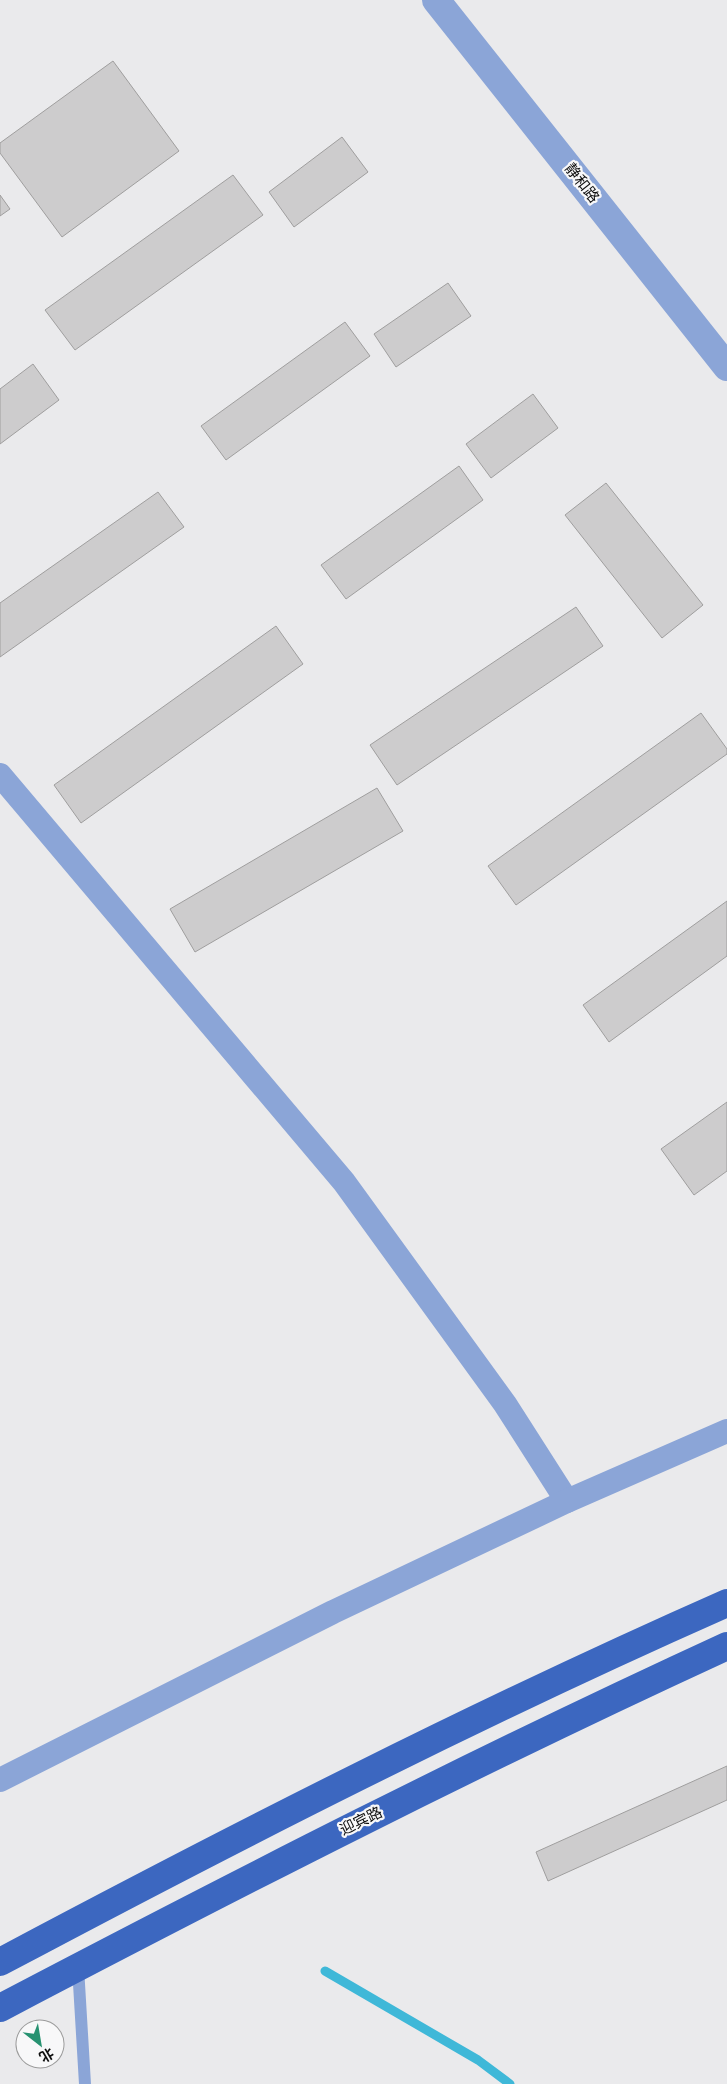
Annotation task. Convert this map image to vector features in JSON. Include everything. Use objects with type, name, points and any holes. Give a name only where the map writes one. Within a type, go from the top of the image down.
[{"type":"main road","points":[[0,1962],[166,1874],[442,1736],[727,1602]]},
{"type":"main road","name":"迎宾路","points":[[0,2008],[322,1840],[569,1719],[727,1646]]},
{"type":"street","name":"静和路","points":[[436,0],[727,366]]},
{"type":"street","points":[[0,775],[344,1182],[505,1404],[567,1501]]},
{"type":"street","points":[[0,1780],[333,1612],[567,1501],[727,1431]]},
{"type":"lane","points":[[78,1967],[85,2084]]},
{"type":"building","points":[[113,61],[179,151],[62,237],[0,153],[0,143]]},
{"type":"building","points":[[342,137],[368,172],[294,227],[269,192]]},
{"type":"building","points":[[233,175],[263,215],[75,350],[45,310]]},
{"type":"building","points":[[0,195],[10,209],[0,216]]},
{"type":"building","points":[[448,283],[471,316],[396,367],[374,334]]},
{"type":"building","points":[[345,322],[370,356],[226,460],[201,426]]},
{"type":"building","points":[[33,364],[59,400],[0,444],[0,389]]},
{"type":"building","points":[[533,394],[558,428],[491,478],[466,444]]},
{"type":"building","points":[[459,466],[483,500],[346,599],[321,565]]},
{"type":"building","points":[[606,483],[703,605],[662,638],[565,515]]},
{"type":"building","points":[[158,492],[184,527],[0,657],[0,603]]},
{"type":"building","points":[[576,607],[603,646],[397,785],[370,745]]},
{"type":"building","points":[[276,626],[303,664],[81,823],[54,785]]},
{"type":"building","points":[[701,713],[727,749],[727,754],[516,905],[488,866]]},
{"type":"building","points":[[377,788],[403,831],[195,952],[170,909]]},
{"type":"building","points":[[727,901],[727,956],[609,1042],[583,1005]]},
{"type":"building","points":[[727,1102],[727,1171],[694,1195],[661,1149]]},
{"type":"building","points":[[727,1766],[727,1800],[548,1881],[536,1852]]},
{"type":"waterway","points":[[325,1971],[478,2060],[510,2084]]}]
